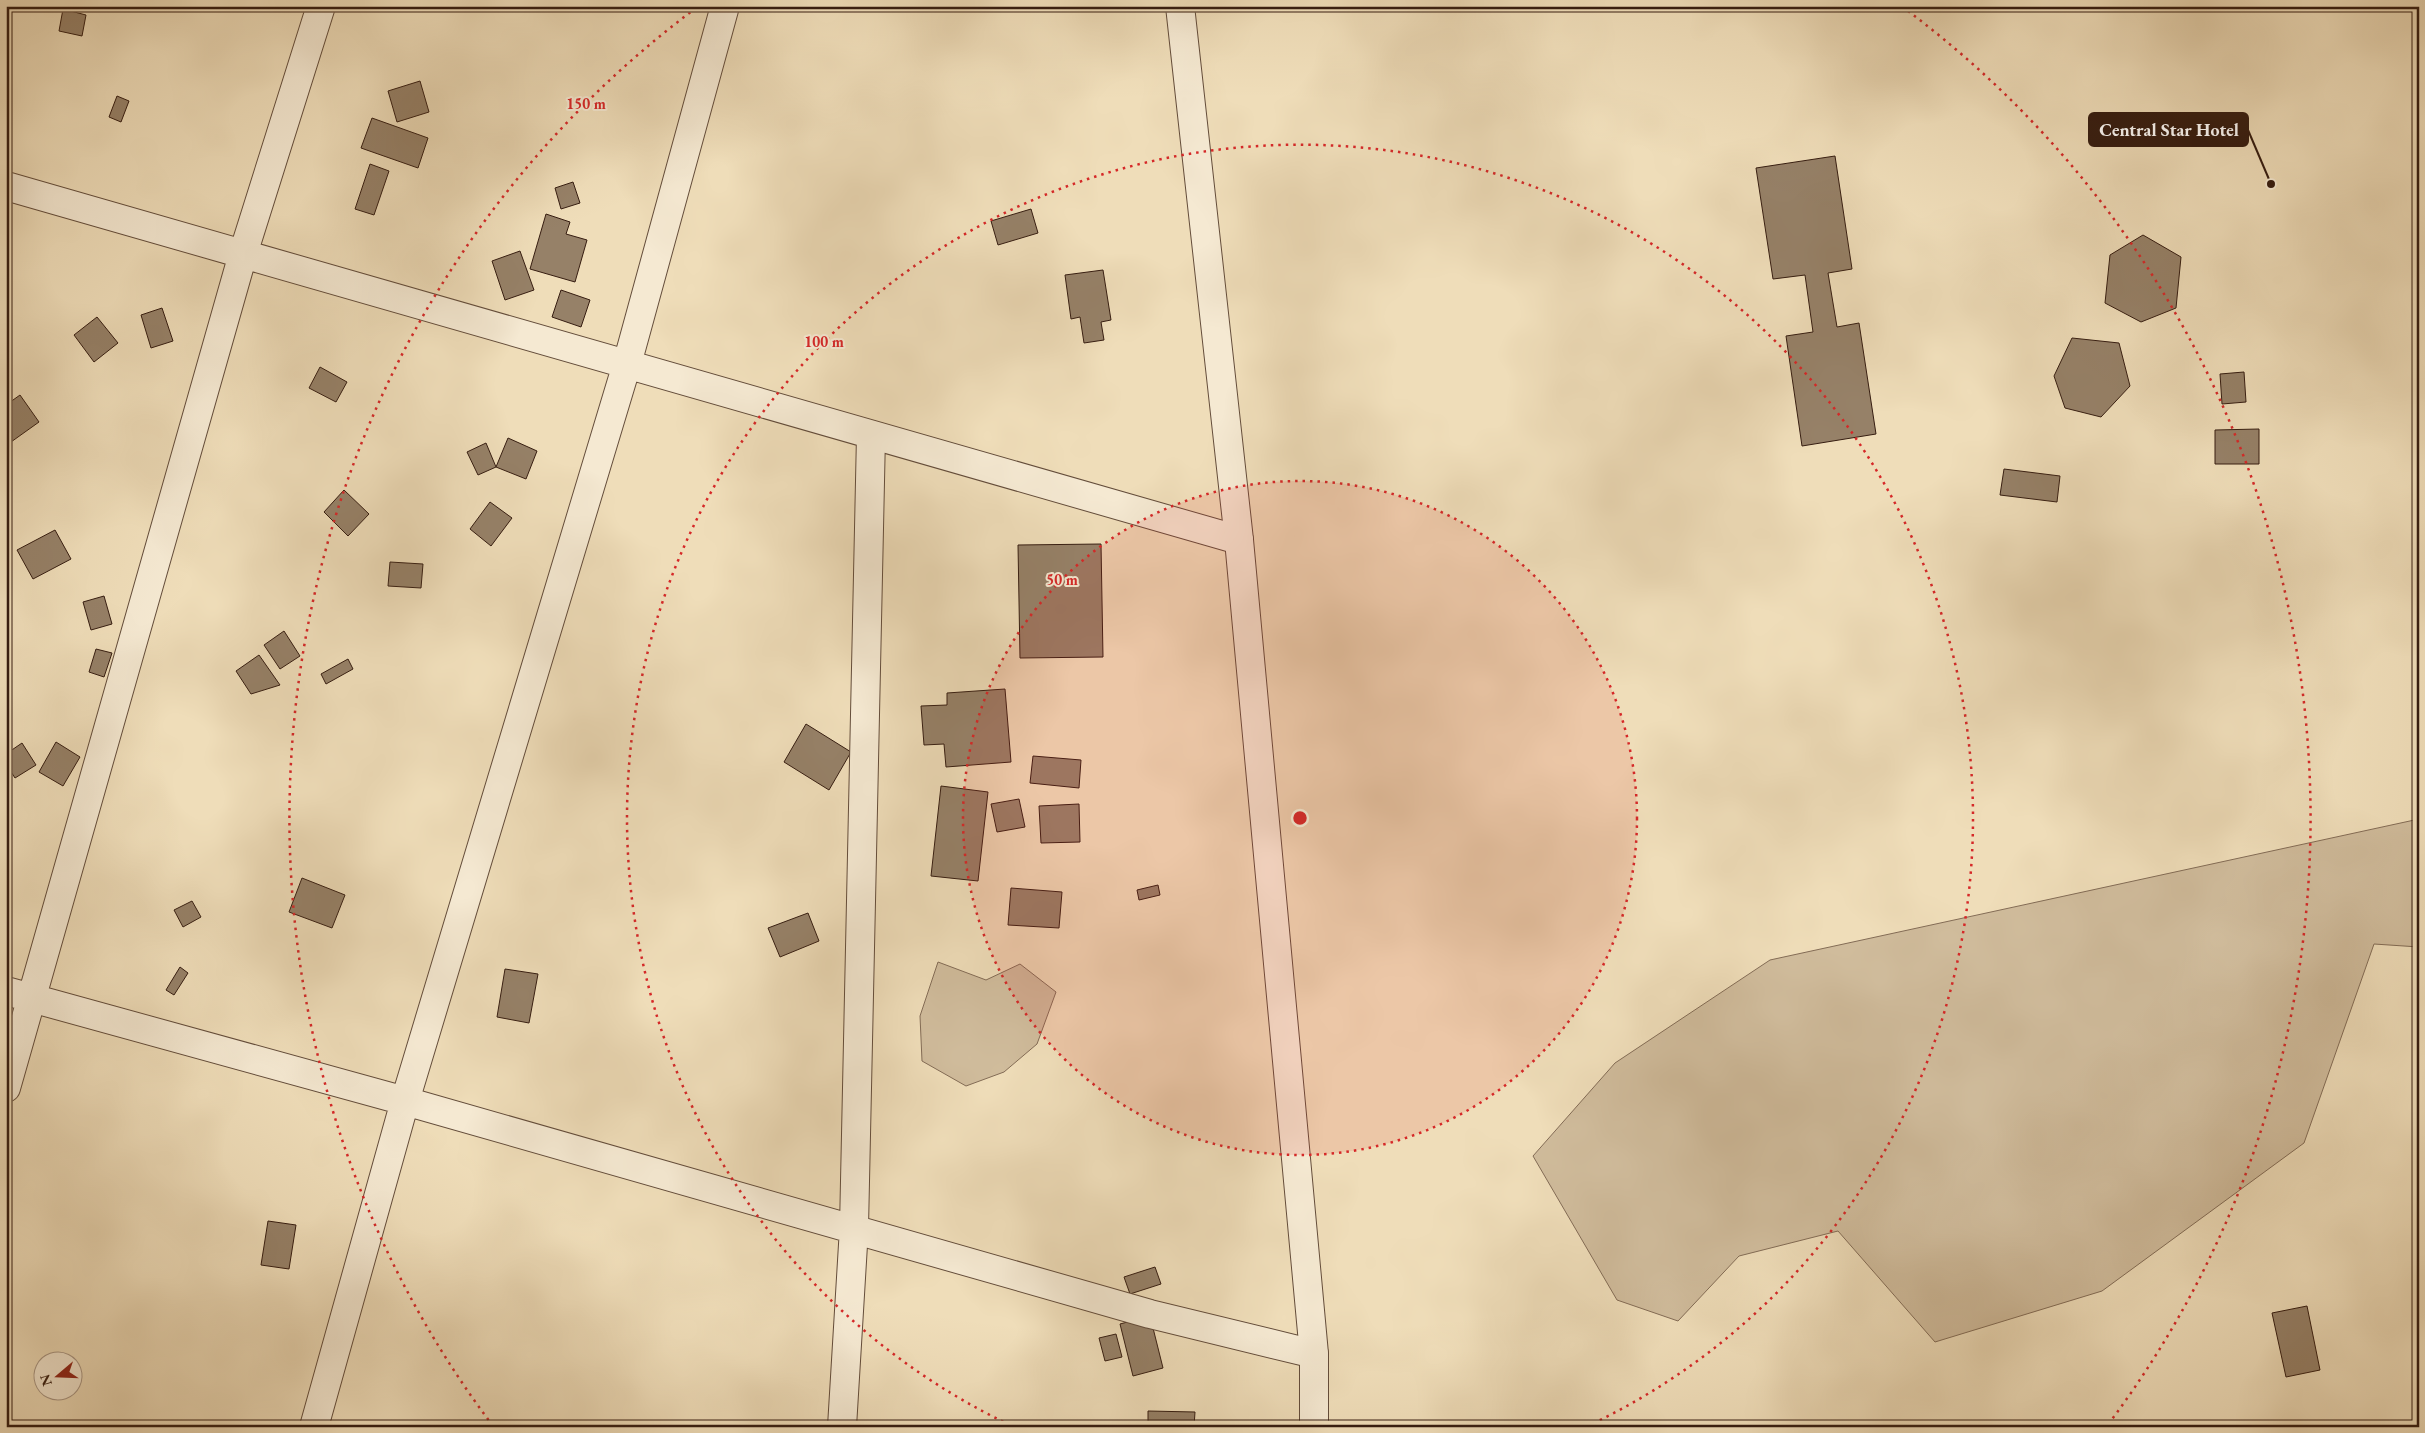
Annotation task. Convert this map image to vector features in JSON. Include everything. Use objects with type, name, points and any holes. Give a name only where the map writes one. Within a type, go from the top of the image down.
[{"type":"street","points":[[6,1088],[33,1000],[243,254],[321,6]]},
{"type":"street","points":[[314,1427],[404,1101],[627,364],[725,6]]},
{"type":"street","points":[[1180,6],[1239,540],[1314,1354],[1314,1427]]},
{"type":"street","points":[[6,186],[1239,540]]},
{"type":"street","points":[[842,1427],[854,1228],[871,435]]},
{"type":"street","points":[[6,992],[404,1101],[1150,1314],[1314,1354]]},
{"type":"shaded area","points":[[2419,819],[2419,947],[2374,944],[2304,1143],[2102,1291],[1935,1342],[1838,1231],[1739,1256],[1678,1321],[1617,1300],[1533,1156],[1615,1063],[1770,960]]},
{"type":"shaded area","points":[[938,962],[986,980],[1020,964],[1056,992],[1037,1044],[1004,1072],[966,1086],[922,1061],[920,1016]]},
{"type":"building","points":[[63,9],[86,15],[82,36],[59,31]]},
{"type":"building","points":[[420,81],[429,112],[397,122],[388,91]]},
{"type":"building","points":[[117,96],[129,101],[121,122],[109,117]]},
{"type":"building","points":[[372,118],[428,138],[418,168],[361,148]]},
{"type":"building","points":[[1835,156],[1852,269],[1828,273],[1837,327],[1859,323],[1876,434],[1802,446],[1786,336],[1813,332],[1805,275],[1773,279],[1756,168]]},
{"type":"building","points":[[370,164],[389,171],[374,215],[355,209]]},
{"type":"building","points":[[573,182],[580,203],[561,209],[555,188]]},
{"type":"building","points":[[1031,209],[1038,233],[998,245],[991,221]]},
{"type":"building","points":[[546,214],[570,222],[566,234],[587,240],[575,282],[530,269]]},
{"type":"building","points":[[2143,235],[2181,257],[2176,308],[2141,322],[2105,303],[2110,255]]},
{"type":"building","points":[[520,251],[534,290],[505,300],[492,261]]},
{"type":"building","points":[[1103,270],[1111,320],[1101,322],[1104,340],[1084,343],[1080,317],[1071,319],[1065,275]]},
{"type":"building","points":[[561,290],[590,300],[581,327],[552,317]]},
{"type":"building","points":[[162,308],[173,341],[151,348],[141,315]]},
{"type":"building","points":[[97,317],[118,343],[94,362],[74,335]]},
{"type":"building","points":[[2072,338],[2119,343],[2130,386],[2101,417],[2065,408],[2054,376]]},
{"type":"building","points":[[320,367],[347,382],[336,402],[309,388]]},
{"type":"building","points":[[2244,372],[2246,402],[2222,404],[2220,374]]},
{"type":"building","points":[[20,395],[39,422],[11,442],[6,436],[6,405]]},
{"type":"building","points":[[2259,429],[2259,464],[2215,464],[2215,430]]},
{"type":"building","points":[[508,438],[537,451],[526,479],[496,467]]},
{"type":"building","points":[[486,443],[496,467],[478,475],[467,452]]},
{"type":"building","points":[[2004,469],[2060,476],[2057,502],[2000,495]]},
{"type":"building","points":[[344,490],[369,514],[348,536],[324,512]]},
{"type":"building","points":[[490,502],[512,518],[491,546],[470,529]]},
{"type":"building","points":[[55,530],[71,559],[33,579],[17,550]]},
{"type":"building","points":[[1101,544],[1103,657],[1020,658],[1018,545]]},
{"type":"building","points":[[390,562],[423,564],[421,588],[388,586]]},
{"type":"building","points":[[104,596],[112,624],[91,630],[83,602]]},
{"type":"building","points":[[284,631],[300,656],[280,669],[264,645]]},
{"type":"building","points":[[96,649],[112,653],[104,677],[89,672]]},
{"type":"building","points":[[259,655],[280,685],[251,694],[236,671]]},
{"type":"building","points":[[348,659],[353,669],[326,684],[321,674]]},
{"type":"building","points":[[1005,689],[1011,762],[946,767],[944,744],[924,745],[921,706],[947,705],[947,693]]},
{"type":"building","points":[[806,724],[851,752],[829,790],[784,762]]},
{"type":"building","points":[[56,742],[80,757],[63,786],[39,772]]},
{"type":"building","points":[[22,743],[36,765],[15,778],[6,764],[6,754]]},
{"type":"building","points":[[1033,756],[1081,760],[1079,788],[1030,783]]},
{"type":"building","points":[[941,786],[988,792],[978,881],[931,876]]},
{"type":"building","points":[[1019,799],[1025,827],[997,832],[991,804]]},
{"type":"building","points":[[1079,804],[1080,842],[1041,843],[1039,806]]},
{"type":"building","points":[[302,878],[345,895],[332,928],[289,912]]},
{"type":"building","points":[[1158,885],[1160,895],[1139,900],[1137,890]]},
{"type":"building","points":[[1011,888],[1062,892],[1059,928],[1008,925]]},
{"type":"building","points":[[192,901],[201,917],[183,927],[174,910]]},
{"type":"building","points":[[808,913],[819,941],[780,957],[768,928]]},
{"type":"building","points":[[180,967],[188,973],[174,995],[166,990]]},
{"type":"building","points":[[505,969],[538,974],[529,1023],[497,1017]]},
{"type":"building","points":[[268,1221],[296,1225],[289,1269],[261,1265]]},
{"type":"building","points":[[1155,1267],[1161,1284],[1130,1294],[1124,1277]]},
{"type":"building","points":[[2307,1306],[2320,1370],[2286,1377],[2272,1313]]},
{"type":"building","points":[[1150,1316],[1163,1368],[1133,1376],[1120,1324]]},
{"type":"building","points":[[1116,1334],[1122,1357],[1105,1361],[1099,1338]]},
{"type":"building","points":[[1148,1411],[1195,1412],[1194,1427],[1148,1427]]},
{"type":"place","name":"Central Star Hotel","points":[[2271,184]]}]
